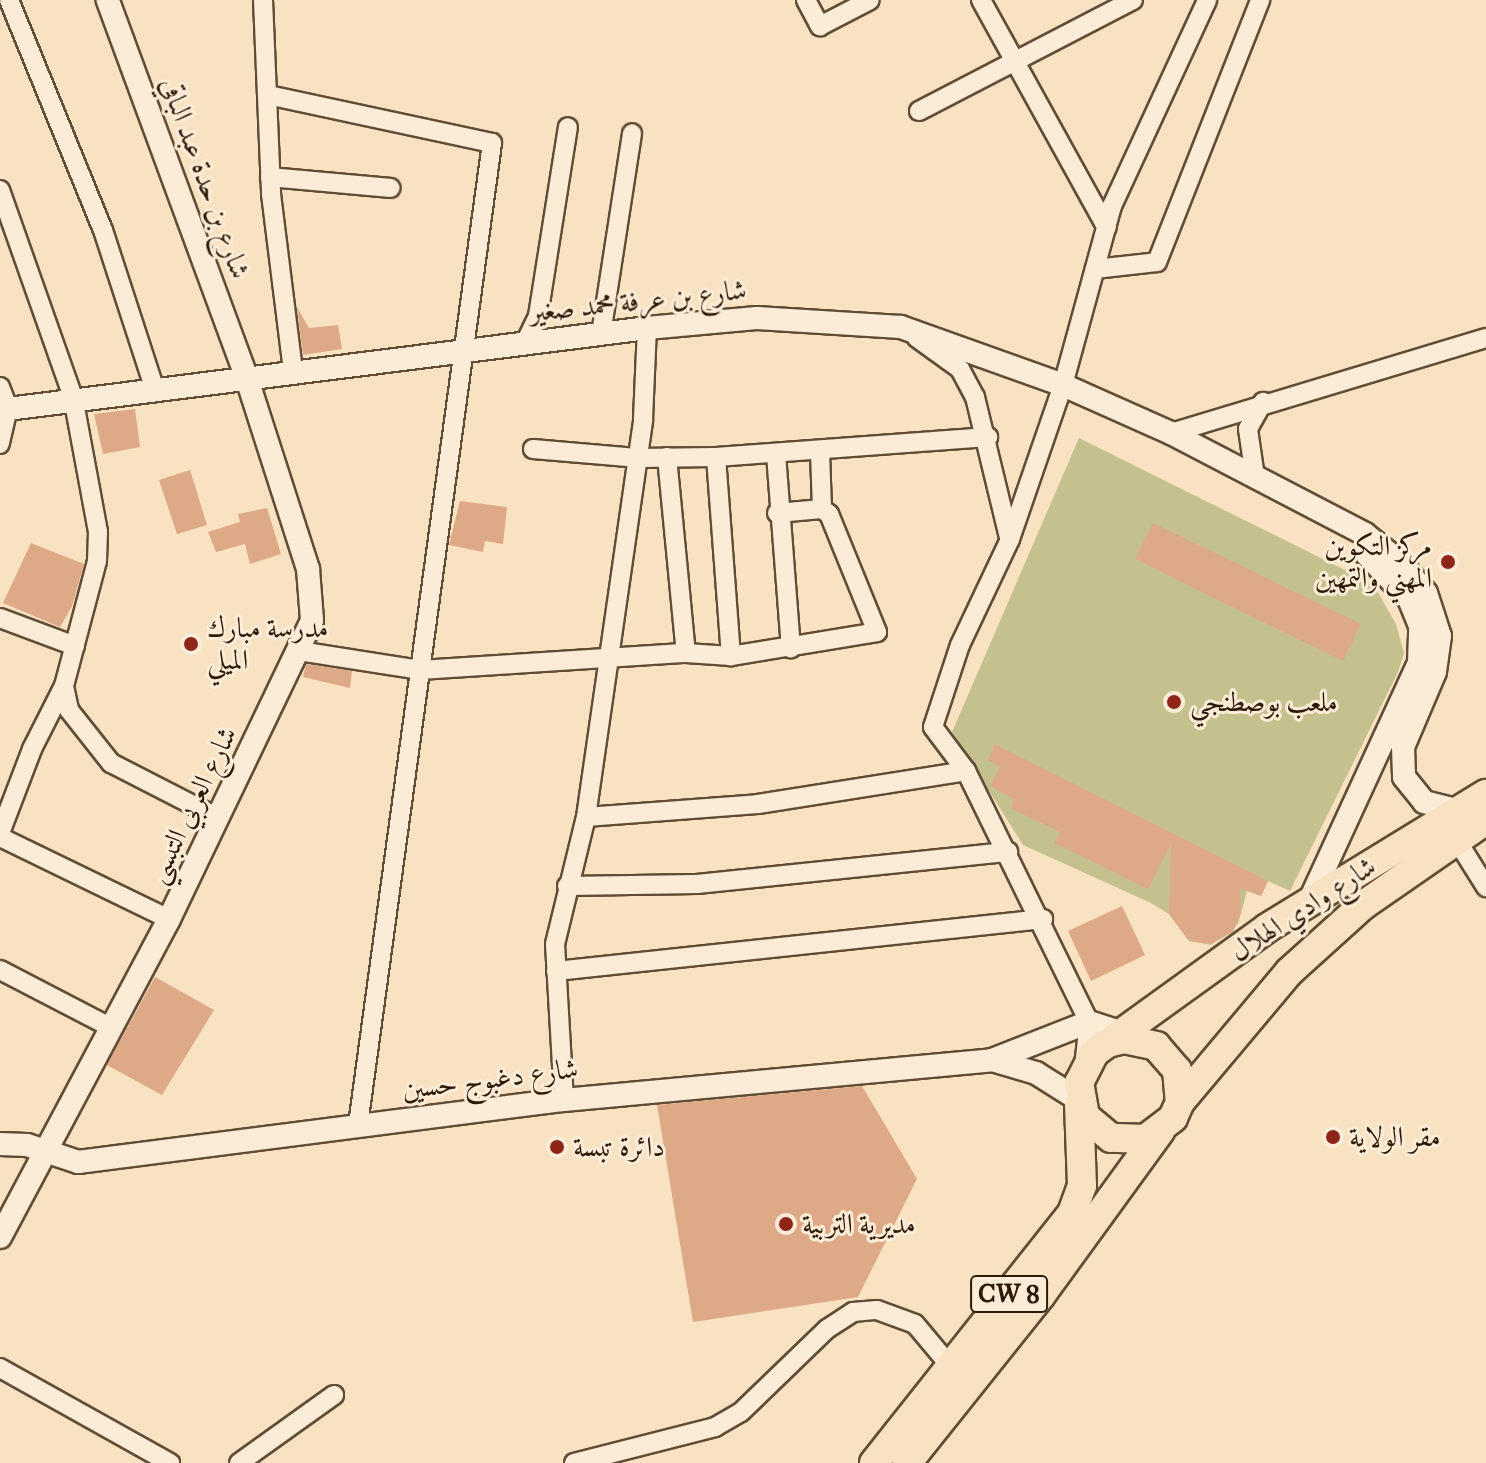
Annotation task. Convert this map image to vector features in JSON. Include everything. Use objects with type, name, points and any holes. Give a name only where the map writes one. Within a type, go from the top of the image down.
[{"type":"main road","name":"شارع وادي الهلال","points":[[1180,1102],[1289,972],[1457,825],[1486,794]]},
{"type":"main road","name":"شارع وادي الهلال","points":[[1124,1038],[1308,904],[1457,825],[1486,820]]},
{"type":"main road","points":[[1124,1038],[1162,1051],[1177,1070],[1180,1102],[1160,1131],[1128,1141],[1111,1138],[1085,1116],[1079,1100],[1084,1067],[1124,1038]]},
{"type":"main road","name":"CW 8","points":[[907,1463],[959,1377],[1079,1199],[1079,1100]]},
{"type":"main road","name":"CW 8","points":[[874,1463],[959,1377],[1160,1131]]},
{"type":"street","points":[[9,0],[103,230],[154,387]]},
{"type":"street","name":"شارع بن حدة عبد الباقي","points":[[108,0],[246,376]]},
{"type":"street","points":[[263,0],[270,177],[293,371]]},
{"type":"street","points":[[806,0],[820,26],[870,0]]},
{"type":"street","points":[[981,0],[1107,228]]},
{"type":"street","points":[[919,111],[1014,59],[1133,0]]},
{"type":"street","points":[[1084,1067],[1089,1022],[1043,919],[966,771],[933,727],[960,645],[1010,539],[1063,385],[1112,206],[1207,0]]},
{"type":"street","points":[[1095,269],[1157,262],[1260,0]]},
{"type":"street","points":[[268,95],[492,143],[358,1125]]},
{"type":"street","points":[[525,343],[538,316],[568,127]]},
{"type":"street","points":[[601,334],[632,133]]},
{"type":"street","points":[[270,177],[391,188]]},
{"type":"street","points":[[0,190],[73,397],[98,532],[97,561],[64,686],[32,749],[0,835],[169,919]]},
{"type":"street","name":"شارع بن عرفة محمد صغير","points":[[3,402],[73,397],[647,328],[757,318],[901,327],[1063,385],[1171,433],[1365,534],[1400,562],[1426,593],[1440,636],[1435,672],[1403,747],[1404,777],[1424,802],[1457,825]]},
{"type":"street","points":[[901,327],[960,369],[988,437],[1010,539]]},
{"type":"street","points":[[564,1100],[555,944],[586,817],[605,662],[637,458],[647,328]]},
{"type":"street","points":[[1171,433],[1263,402],[1486,338]]},
{"type":"street","name":"شارع العربي التبسي","points":[[0,1237],[48,1154],[169,919],[312,620],[308,569],[246,376]]},
{"type":"street","points":[[0,444],[3,402]]},
{"type":"street","points":[[1255,477],[1248,429],[1263,402]]},
{"type":"street","points":[[533,449],[637,458],[716,457],[820,452],[988,437]]},
{"type":"street","points":[[820,452],[822,509]]},
{"type":"street","points":[[776,454],[777,513],[791,648]]},
{"type":"street","points":[[667,457],[686,653]]},
{"type":"street","points":[[716,457],[731,656]]},
{"type":"street","name":"شارع بن عرفة محمد صغير","points":[[1255,477],[1388,571],[1409,599],[1420,626],[1419,663],[1308,904]]},
{"type":"street","points":[[299,651],[420,670],[605,662],[686,653],[731,656],[877,632],[829,514],[822,509],[777,513]]},
{"type":"street","points":[[0,620],[75,646]]},
{"type":"street","points":[[64,686],[69,710],[111,763],[218,818]]},
{"type":"street","points":[[586,817],[758,804],[966,771]]},
{"type":"street","points":[[1457,825],[1486,887]]},
{"type":"street","points":[[567,886],[697,884],[1008,852]]},
{"type":"street","points":[[556,971],[1043,919]]},
{"type":"street","points":[[0,970],[112,1028]]},
{"type":"street","points":[[992,1060],[1089,1022],[1124,1038]]},
{"type":"street","points":[[992,1060],[1036,1073],[1079,1100]]},
{"type":"street","name":"شارع دغبوج حسين","points":[[0,1144],[27,1145],[78,1162],[564,1100],[992,1060]]},
{"type":"street","points":[[574,1463],[715,1427],[741,1412],[827,1329],[853,1312],[877,1310],[915,1324],[959,1377]]},
{"type":"street","points":[[0,1368],[170,1463]]},
{"type":"street","points":[[239,1463],[334,1395]]},
{"type":"shaded area","name":"ملعب بوصطنجي","points":[[1079,438],[1373,584],[1396,624],[1404,653],[1398,672],[1290,891],[1268,881],[1261,896],[1247,891],[1238,924],[1211,945],[1189,941],[1169,914],[1151,903],[1023,845],[952,732]]},
{"type":"building","points":[[297,307],[309,328],[338,325],[342,349],[303,355]]},
{"type":"building","points":[[135,409],[140,447],[103,454],[94,414]]},
{"type":"building","points":[[190,470],[207,525],[177,534],[159,480]]},
{"type":"building","points":[[460,501],[507,507],[503,544],[485,541],[483,552],[449,545]]},
{"type":"building","points":[[267,508],[281,554],[250,564],[245,544],[216,552],[208,532],[240,522],[238,514]]},
{"type":"building","points":[[1153,523],[1361,624],[1343,661],[1135,559]]},
{"type":"building","points":[[31,543],[84,564],[72,606],[60,627],[3,603]]},
{"type":"building","points":[[306,664],[352,671],[350,688],[303,677]]},
{"type":"building","points":[[995,744],[1268,881],[1261,896],[1240,888],[1241,913],[1233,932],[1211,944],[1189,941],[1169,914],[1171,844],[1148,889],[1054,843],[1060,832],[1011,808],[1014,799],[990,786],[1000,767],[988,760]]},
{"type":"building","points":[[1122,906],[1145,955],[1091,981],[1068,931]]},
{"type":"building","points":[[155,977],[214,1010],[162,1095],[107,1065]]},
{"type":"building","name":"مديرية التربية","points":[[862,1086],[917,1179],[858,1297],[693,1322],[657,1105]]},
{"type":"place","name":"مركز التكوين المهني والتمهين","points":[[1448,562]]},
{"type":"place","name":"مدرسة مبارك الميلي","points":[[191,644]]},
{"type":"place","name":"ملعب بوصطنجي","points":[[1174,702]]},
{"type":"place","name":"مقر الولاية","points":[[1333,1137]]},
{"type":"place","name":"دائرة تبسة","points":[[557,1147]]},
{"type":"place","name":"مديرية التربية","points":[[786,1224]]}]
